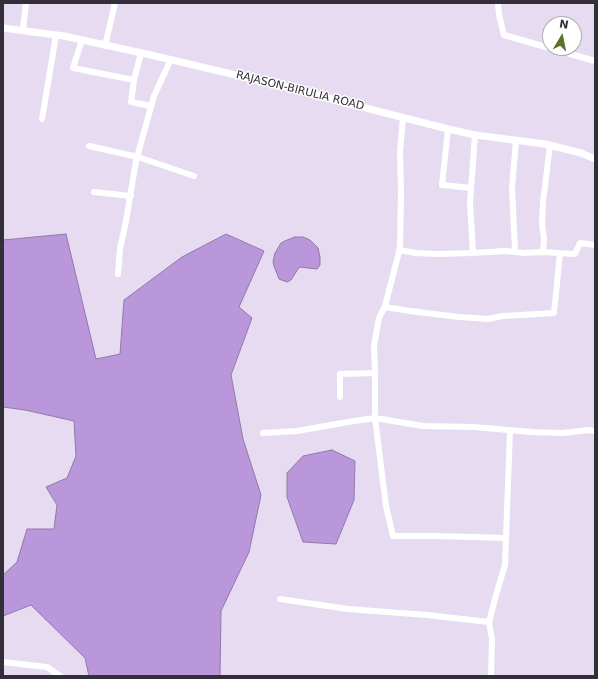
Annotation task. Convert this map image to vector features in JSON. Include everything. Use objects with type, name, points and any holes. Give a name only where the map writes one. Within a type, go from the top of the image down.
[{"type":"street","points":[[23,30],[26,3]]},
{"type":"street","points":[[106,46],[115,3]]},
{"type":"street","points":[[498,3],[504,36],[595,62]]},
{"type":"street","name":"RAJASON-BIRULIA ROAD","points":[[3,28],[56,35],[141,52],[291,88],[448,129],[475,135],[550,145],[581,153],[595,159]]},
{"type":"street","points":[[42,119],[56,35]]},
{"type":"street","points":[[82,40],[73,68],[134,80]]},
{"type":"street","points":[[141,52],[134,80],[131,102],[151,106]]},
{"type":"street","points":[[118,274],[120,249],[138,157],[154,96],[171,59]]},
{"type":"street","points":[[403,118],[400,151],[401,193],[399,250],[385,307],[378,318],[374,346],[374,418],[386,506],[393,536],[506,538]]},
{"type":"street","points":[[448,129],[442,185],[471,188]]},
{"type":"street","points":[[473,253],[470,203],[475,135]]},
{"type":"street","points":[[515,251],[512,188],[516,140]]},
{"type":"street","points":[[543,252],[543,202],[550,145]]},
{"type":"street","points":[[89,146],[138,157],[194,176]]},
{"type":"street","points":[[94,192],[131,196]]},
{"type":"street","points":[[399,250],[416,253],[438,254],[505,251],[575,254],[580,243],[595,245]]},
{"type":"street","points":[[385,307],[459,317],[488,319],[503,316],[554,313],[560,253]]},
{"type":"street","points":[[340,397],[340,374],[375,373]]},
{"type":"street","points":[[263,433],[297,431],[374,418],[423,426],[474,427],[563,433],[588,430],[595,431]]},
{"type":"street","points":[[492,676],[492,639],[489,622],[505,565],[510,430]]},
{"type":"street","points":[[280,599],[348,609],[427,615],[489,622]]},
{"type":"street","points":[[3,662],[47,667],[60,676]]},
{"type":"shaded area","points":[[66,234],[96,359],[120,354],[124,300],[182,257],[226,234],[264,251],[239,307],[252,318],[231,375],[243,439],[261,495],[249,552],[221,611],[220,676],[89,676],[85,658],[31,605],[3,616],[3,575],[17,562],[27,529],[54,529],[57,505],[46,487],[67,478],[76,456],[74,421],[25,410],[3,407],[3,240]]},
{"type":"shaded area","points":[[295,237],[303,237],[310,240],[318,248],[320,265],[317,269],[300,267],[291,280],[287,282],[279,279],[273,262],[275,253],[281,243]]},
{"type":"shaded area","points":[[332,450],[355,461],[354,500],[336,544],[303,542],[287,497],[287,473],[303,456]]}]
